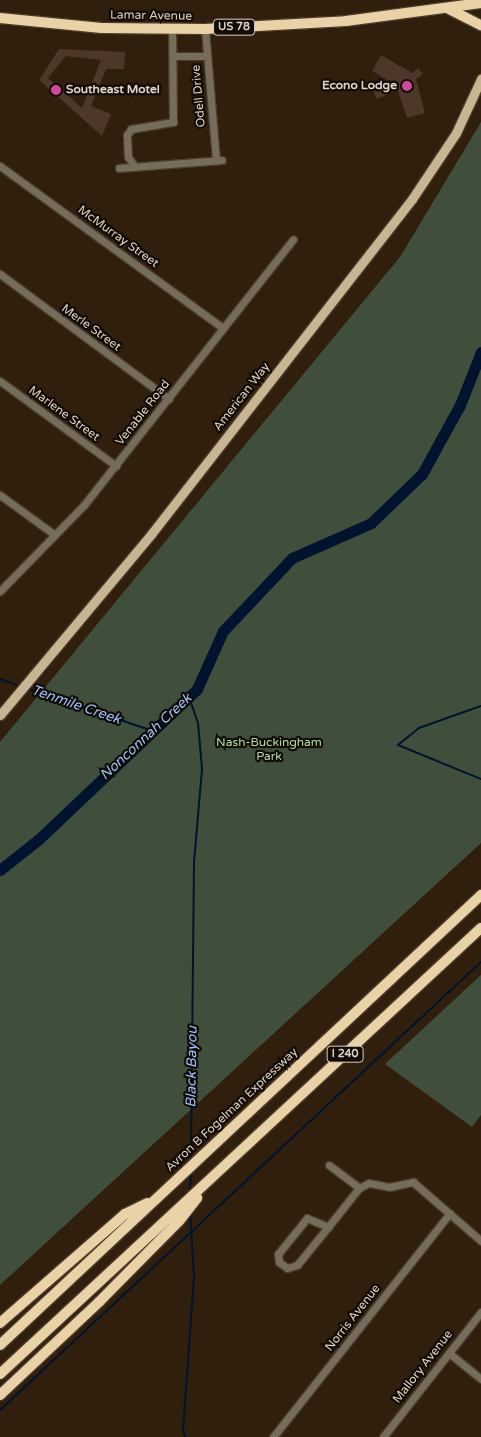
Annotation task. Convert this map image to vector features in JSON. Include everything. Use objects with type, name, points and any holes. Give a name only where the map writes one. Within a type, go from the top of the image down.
[{"type":"highway","points":[[449,7],[464,0]]},
{"type":"highway","name":"Lamar Avenue","points":[[0,18],[172,29],[205,29],[346,21],[481,3]]},
{"type":"highway","points":[[449,7],[481,25]]},
{"type":"highway","name":"Avron B Fogelman Expressway","points":[[0,1345],[481,895]]},
{"type":"highway","name":"I 240","points":[[0,1374],[481,928]]},
{"type":"highway","points":[[0,1395],[166,1234],[209,1180]]},
{"type":"highway","points":[[0,1323],[125,1214],[154,1201]]},
{"type":"main road","name":"American Way","points":[[0,715],[152,533],[412,199],[451,141],[481,79]]},
{"type":"street","points":[[135,167],[128,157],[127,135],[131,130],[173,122],[172,29]]},
{"type":"street","name":"Odell Drive","points":[[135,167],[219,160],[205,29]]},
{"type":"street","points":[[173,56],[207,56]]},
{"type":"street","name":"McMurray Street","points":[[0,166],[222,327]]},
{"type":"street","points":[[119,168],[135,167]]},
{"type":"street","name":"Venable Road","points":[[0,592],[55,535],[116,466],[169,399],[222,327],[293,239]]},
{"type":"street","name":"Merle Street","points":[[0,274],[169,399]]},
{"type":"street","name":"Marlene Street","points":[[0,381],[116,466]]},
{"type":"street","points":[[0,495],[55,535]]},
{"type":"street","points":[[329,1165],[359,1188]]},
{"type":"street","points":[[328,1227],[314,1218],[304,1220],[278,1254],[279,1262],[287,1268],[297,1265],[328,1227],[359,1188],[369,1184],[396,1187],[408,1181],[480,1237]]},
{"type":"street","name":"Norris Avenue","points":[[273,1437],[450,1213]]},
{"type":"street","name":"Mallory Avenue","points":[[383,1437],[481,1312]]},
{"type":"street","points":[[449,1354],[481,1379]]},
{"type":"green space","name":"Nash-Buckingham Park","points":[[481,122],[481,843],[0,1285],[0,742],[400,257]]},
{"type":"green space","points":[[481,975],[481,1115],[472,1127],[385,1064]]},
{"type":"building","name":"Southeast Motel","points":[[59,49],[125,52],[124,69],[106,69],[91,106],[111,114],[102,136],[39,80]],"holes":[[[66,56],[101,60],[82,108],[48,78]]]},
{"type":"building","name":"Econo Lodge","points":[[381,55],[412,73],[418,68],[423,74],[416,79],[425,113],[407,118],[397,88],[387,89],[389,94],[377,99],[371,86],[387,80],[372,71]]},
{"type":"waterway","name":"Nonconnah Creek","points":[[0,870],[39,839],[197,689],[223,631],[292,558],[371,523],[422,474],[460,405],[481,352]]},
{"type":"waterway","name":"Tenmile Creek","points":[[0,679],[19,686]]},
{"type":"waterway","name":"Tenmile Creek","points":[[26,688],[153,731]]},
{"type":"waterway","name":"Black Bayou","points":[[189,697],[198,723],[202,769],[194,863],[191,1161]]},
{"type":"waterway","points":[[481,706],[419,728],[398,745],[481,779]]},
{"type":"waterway","points":[[0,1410],[481,962]]},
{"type":"waterway","name":"Black Bayou","points":[[190,1191],[191,1173]]},
{"type":"waterway","name":"Black Bayou","points":[[186,1437],[183,1431],[194,1276],[190,1213]]},
{"type":"place","name":"Econo Lodge","points":[[407,86]]},
{"type":"place","name":"Southeast Motel","points":[[56,90]]}]
